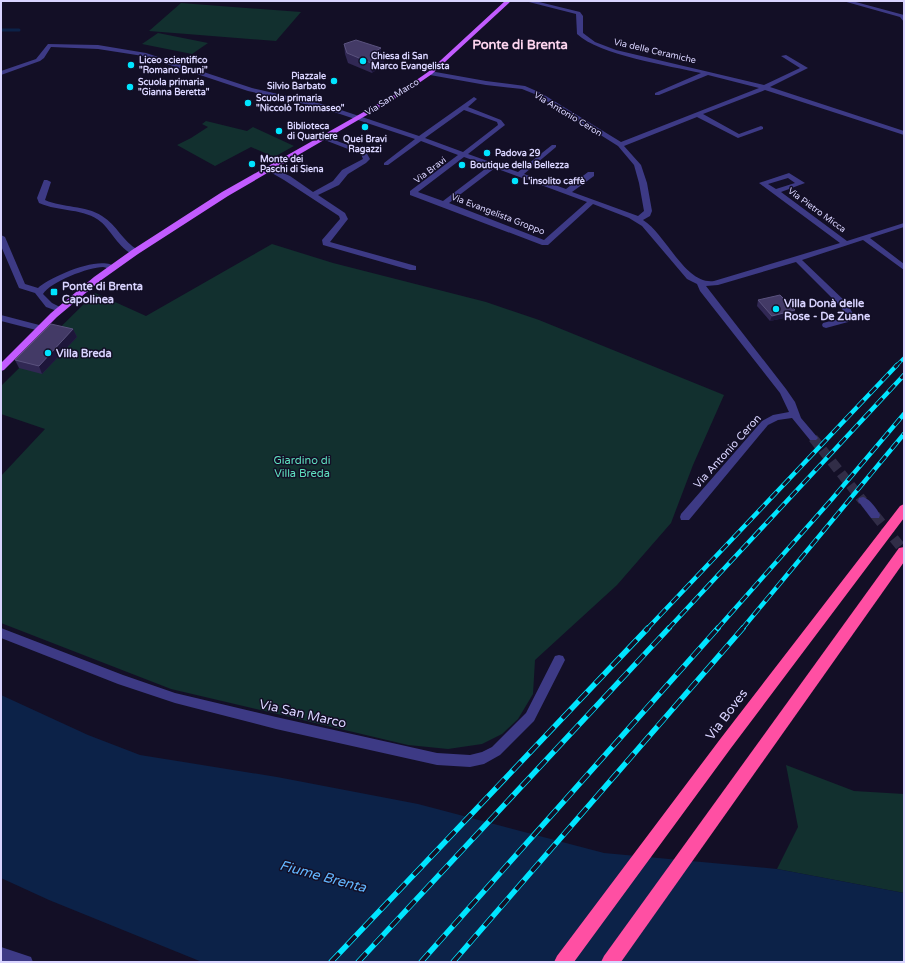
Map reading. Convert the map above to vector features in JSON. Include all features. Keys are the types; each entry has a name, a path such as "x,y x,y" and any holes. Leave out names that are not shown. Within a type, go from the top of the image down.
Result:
{"highway":[{"name":"Via Boves","path":"563,962 726,743 904,509"},
{"path":"610,962 904,552"}],"main road":[{"name":"Via San Marco","path":"1,368 60,309 112,268 225,194 401,93 430,73 508,1"}],"street":[{"name":"Via delle Ceramiche","path":"528,1 578,13 580,16 580,34 614,52 707,72 766,87 904,133"},
{"path":"846,1 902,16 904,20"},
{"path":"1,73 38,60 42,57 47,47 50,45 98,47 154,57 250,90 324,106 360,117"},
{"path":"620,145 699,115 766,87 805,68 784,56"},
{"name":"Via delle Ceramiche","path":"657,94 707,72"},
{"name":"Via Antonio Ceron","path":"430,73 486,83 523,87 539,94 620,145 637,165 643,183 648,211 647,214 639,219"},
{"path":"386,164 474,99"},
{"name":"Via Bravi","path":"444,204 413,193 500,128 502,123 463,107"},
{"path":"699,115 738,136 761,128"},
{"name":"Via Bravi","path":"360,117 639,219 651,230 690,277 702,283"},
{"path":"313,195 336,182 345,172 367,159 364,152 324,138"},
{"path":"519,175 554,146"},
{"name":"Via Evangelista Groppo","path":"444,204 494,166"},
{"path":"269,169 287,178 342,215 344,219 326,240 326,243 411,269"},
{"path":"567,192 591,174"},
{"path":"47,182 41,198 42,201 97,216 106,222 121,242 135,252"},
{"name":"Via Pietro Micca","path":"775,192 847,244"},
{"name":"Via Evangelista Groppo","path":"444,204 544,244 593,201"},
{"name":"Via Pietro Micca","path":"702,283 715,283 847,244 904,225"},
{"path":"1,237 22,286 32,290 40,291 49,283 86,269 105,265 112,268"},
{"path":"865,238 904,268"},
{"path":"798,259 845,306 849,314 844,320 826,325"},
{"path":"702,283 701,285 703,289 783,391 790,402 797,419 813,438"},
{"path":"40,291 40,294 49,305 60,309"},
{"path":"1,318 40,328"},
{"name":"Via Antonio Ceron","path":"685,517 765,423 776,417 795,414"},
{"path":"863,501 875,515"},
{"name":"Via San Marco","path":"1,633 122,680 175,698 284,725 456,761 470,761 484,758 496,751 506,742 530,717 559,660"},
{"path":"1,954 26,962"}],"green space":[{"path":"181,3 301,12 276,41 149,31"},
{"path":"158,33 208,43 192,54 142,44"},
{"path":"206,121 247,131 253,127 294,146 274,157 251,147 215,166 177,145 208,127 202,124"},
{"name":"Giardino di Villa Breda","path":"272,244 333,263 486,302 539,320 724,395 693,465 671,523 617,585 535,660 533,694 518,719 502,734 482,744 448,749 408,745 171,689 1,623 1,476 45,429 1,414 1,386 95,293 146,316"},
{"path":"786,765 854,791 904,794 904,893 777,869 798,827"}],"water":[{"name":"Fiume Brenta","path":"1,695 88,735 140,755 277,777 418,804 604,853 777,869 904,893 904,962 202,962 49,900 1,878"}],"building":[{"path":"356,40 381,48 376,51 383,54 371,63 347,53 344,44"},
{"path":"780,295 795,310 772,316 758,300"},
{"path":"51,324 73,329 39,366 15,360"}],"waterway":[{"path":"1,30 19,30"}],"tunnel":[{"path":"813,438 863,501"},
{"path":"875,515 904,551"}],"railway":[{"path":"897,365 904,358"},
{"path":"647,629 897,365"},
{"path":"668,629 904,375"},
{"path":"717,629 832,499 904,414"},
{"path":"742,629 904,434"},
{"path":"331,962 648,628"},
{"path":"358,962 669,628"},
{"path":"421,962 718,628"},
{"path":"453,962 743,628"}],"place":[{"name":"Chiesa di San Marco Evangelista","path":"363,61"},
{"name":"Liceo scientifico \"Romano Bruni\"","path":"131,65"},
{"name":"Piazzale Silvio Barbato","path":"334,81"},
{"name":"Scuola primaria \"Gianna Beretta\"","path":"130,87"},
{"name":"Scuola primaria \"Niccolò Tommaseo\"","path":"248,103"},
{"name":"Quei Bravi Ragazzi","path":"365,127"},
{"name":"Biblioteca di Quartiere","path":"279,131"},
{"name":"Padova 29","path":"487,153"},
{"name":"Monte dei Paschi di Siena","path":"252,164"},
{"name":"Boutique della Bellezza","path":"462,165"},
{"name":"L'insolito caffè","path":"515,181"},
{"name":"Ponte di Brenta Capolinea","path":"54,292"},
{"name":"Villa Donà delle Rose - De Zuane","path":"776,309"},
{"name":"Villa Breda","path":"48,353"}],"district":[{"name":"Ponte di Brenta","path":"520,44"}]}
